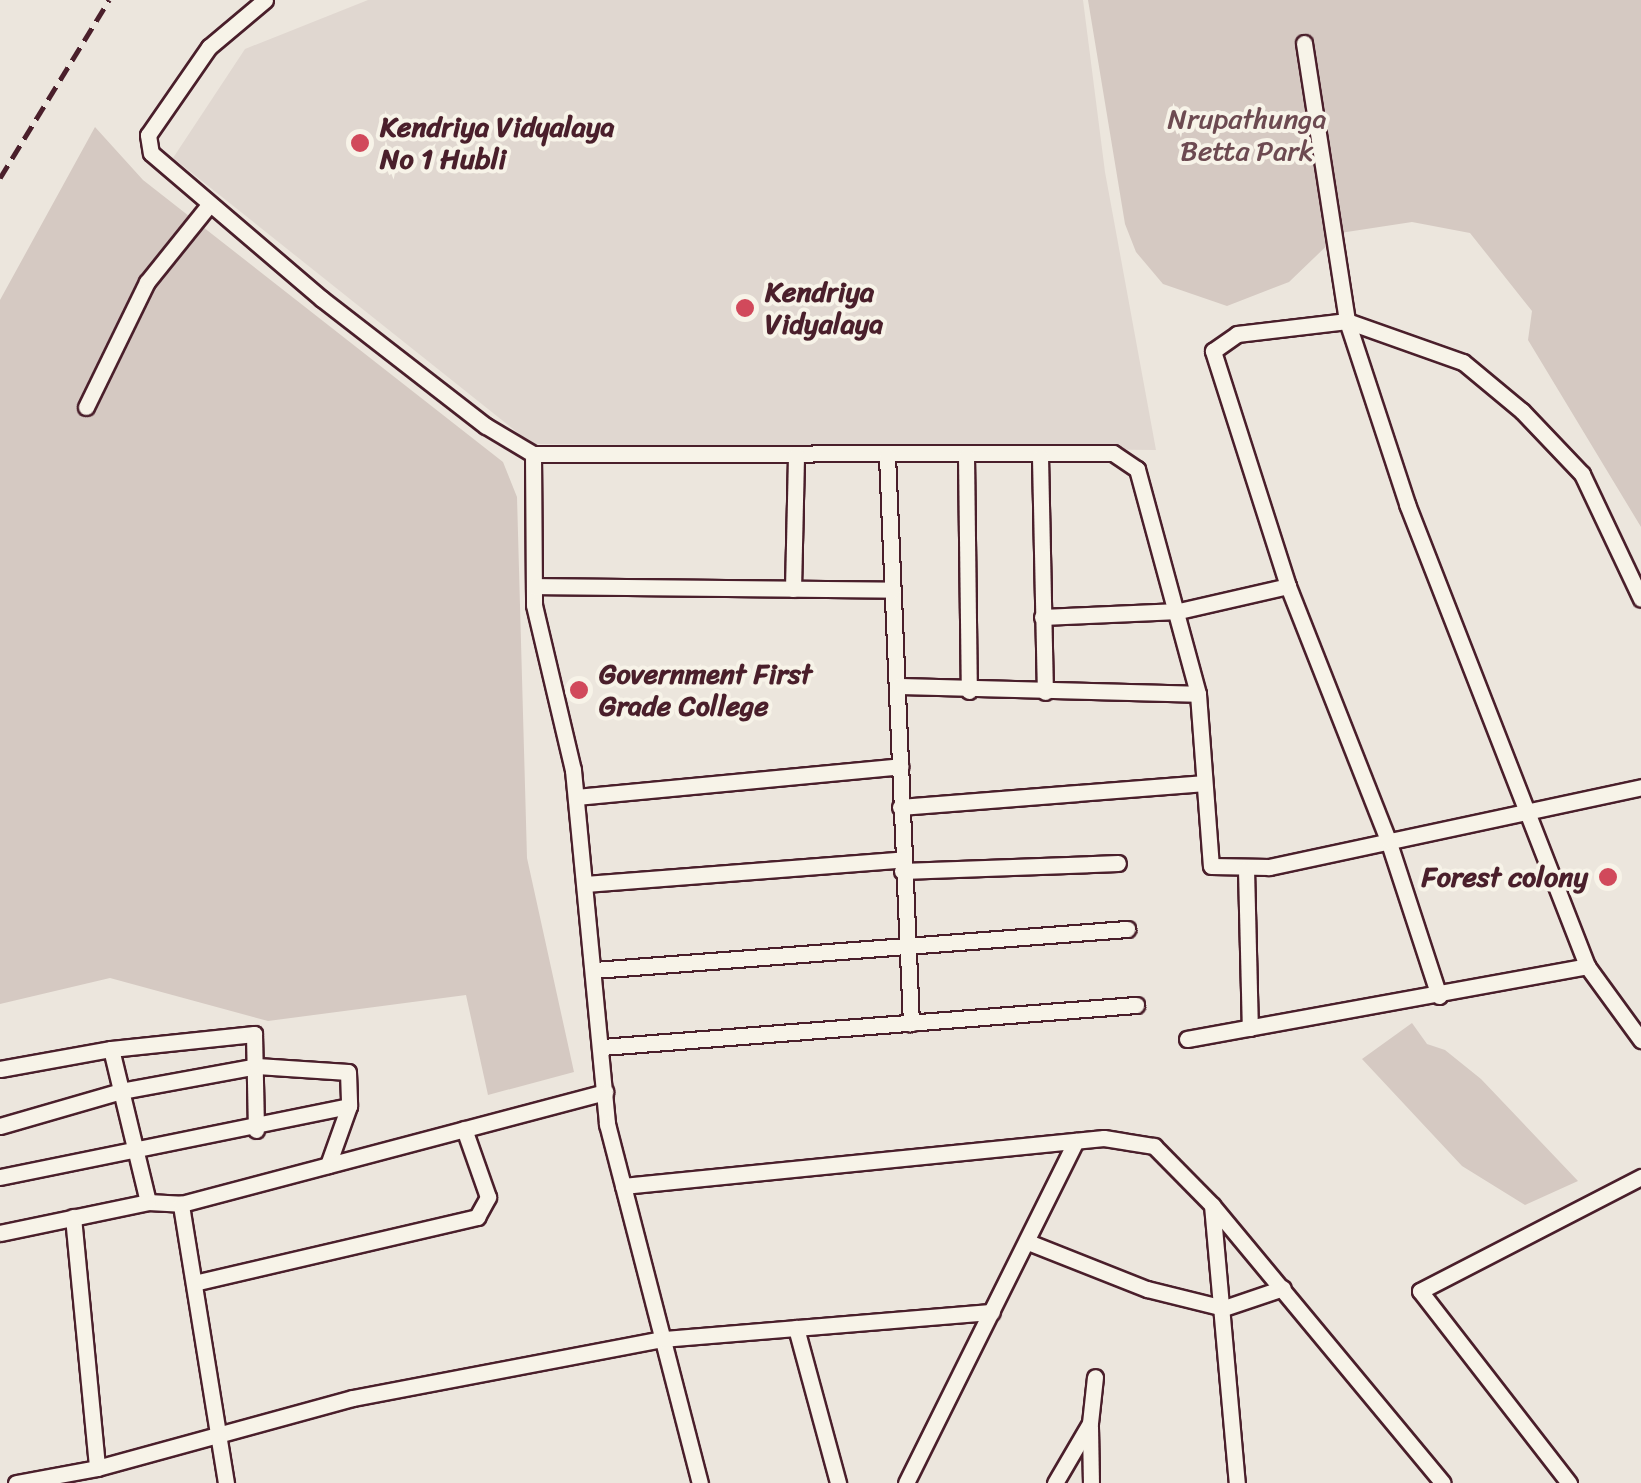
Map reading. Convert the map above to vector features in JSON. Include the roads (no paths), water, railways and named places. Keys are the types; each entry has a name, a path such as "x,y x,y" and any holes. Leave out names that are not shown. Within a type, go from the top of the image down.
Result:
{"street":[{"path":"266,0 209,47 148,135 154,157 486,426 533,454 1040,457 1113,453 1136,469 1180,611 1198,694 1207,765 1202,784 1208,861 1216,868 1246,869 1641,787"},
{"path":"1304,43 1348,322 1407,504 1587,966 1641,1040"},
{"path":"86,407 147,282 209,205"},
{"path":"1439,996 1388,840 1288,586 1214,351 1238,334 1348,322 1462,362 1522,411 1582,474 1641,599"},
{"path":"533,454 534,586 576,796 605,1092 623,1186 700,1483"},
{"path":"794,588 796,455"},
{"path":"887,456 902,766 903,948 911,1023"},
{"path":"966,456 969,691"},
{"path":"1040,457 1045,692"},
{"path":"534,586 893,590"},
{"path":"1042,617 1180,611 1288,586"},
{"path":"898,686 969,691 1198,694"},
{"path":"576,796 902,766"},
{"path":"900,808 1202,784"},
{"path":"585,884 901,866 1118,863"},
{"path":"1246,869 1250,1028"},
{"path":"594,970 1127,929"},
{"path":"1187,1039 1587,966"},
{"path":"602,1047 1136,1006"},
{"path":"0,1069 111,1049 251,1034 258,1039 256,1130"},
{"path":"111,1049 148,1202"},
{"path":"0,1126 121,1091 257,1066 348,1072 349,1106 328,1165"},
{"path":"0,1233 148,1202 180,1204 605,1092"},
{"path":"0,1177 256,1130 349,1106"},
{"path":"194,1282 478,1217 488,1198 464,1129"},
{"path":"623,1186 1076,1141 1154,1146 1212,1205 1443,1483"},
{"path":"906,1483 1076,1141"},
{"path":"1569,1483 1420,1292 1641,1177"},
{"path":"180,1204 226,1483"},
{"path":"1212,1205 1237,1483"},
{"path":"73,1217 97,1468"},
{"path":"1028,1242 1147,1289 1224,1308 1283,1288"},
{"path":"16,1483 97,1468 352,1398 663,1339 992,1312"},
{"path":"796,1328 838,1483"},
{"path":"1091,1483 1090,1423 1095,1376"},
{"path":"1055,1483 1090,1423"}],"railway":[{"path":"0,178 109,0"}],"place":[{"name":"Kendriya Vidyalaya No 1 Hubli","path":"360,143"},
{"name":"Kendriya Vidyalaya","path":"745,308"},
{"name":"Government First Grade College","path":"579,690"},
{"name":"Forest colony","path":"1608,877"}],"park label":[{"name":"Nrupathunga Betta Park","path":"1247,135"}]}
